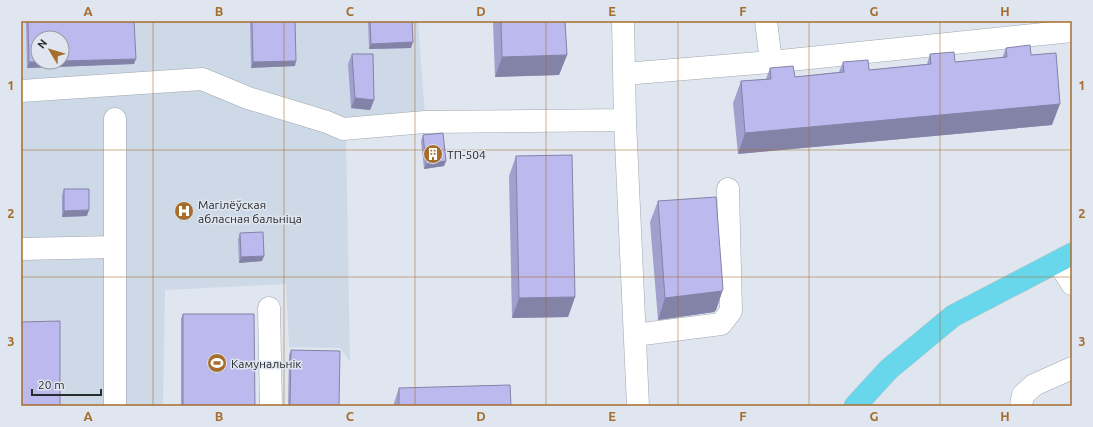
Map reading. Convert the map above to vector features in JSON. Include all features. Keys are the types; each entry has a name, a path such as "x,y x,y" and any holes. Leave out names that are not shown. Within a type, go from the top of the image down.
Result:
{"main road":[{"path":"855,406 889,370 953,316 1065,258"}],"lane":[{"path":"623,21 625,120 638,406"},
{"path":"766,21 771,62"},
{"path":"624,74 771,62 1072,31"},
{"path":"21,91 202,79 248,98 328,122 343,128 425,122 625,120"},
{"path":"115,119 115,406"},
{"path":"635,335 721,324 731,311 728,189"},
{"path":"21,249 115,247"},
{"path":"1065,258 1072,284"},
{"path":"269,308 271,406"},
{"path":"1021,406 1023,395 1034,384 1072,368"}],"shaded area":[{"name":"Магілёўская абласная бальніца","path":"21,21 418,21 426,130 346,137 350,362 340,348 289,347 286,284 165,290 163,406 21,406"}],"building":[{"path":"28,21 134,21 136,59 70,61 70,30 30,30 29,62"},
{"path":"252,21 295,21 296,61 253,62"},
{"path":"370,21 412,21 413,42 371,44"},
{"path":"501,21 565,21 567,55 502,57"},
{"path":"1030,45 1031,55 1056,53 1060,104 745,133 741,81 771,79 770,68 793,66 795,77 844,72 843,62 868,60 869,70 931,64 930,54 954,52 955,62 1007,57 1006,48"},
{"path":"352,54 373,54 374,100 355,98"},
{"name":"ТП-504","path":"443,133 446,161 426,164 423,135"},
{"path":"572,155 575,297 519,298 516,156"},
{"path":"64,189 89,189 89,210 64,211"},
{"path":"716,197 722,291 665,298 658,201"},
{"path":"263,232 264,256 241,257 240,233"},
{"name":"Камунальнік","path":"183,314 254,314 255,406 183,406"},
{"path":"60,321 60,406 21,406 21,322"},
{"path":"291,350 340,351 339,406 290,406"},
{"path":"510,385 511,406 399,406 399,388"}],"place":[{"name":"ТП-504","path":"433,154"},
{"name":"Магілёўская абласная бальніца","path":"184,211"},
{"name":"Камунальнік","path":"217,363"}]}
